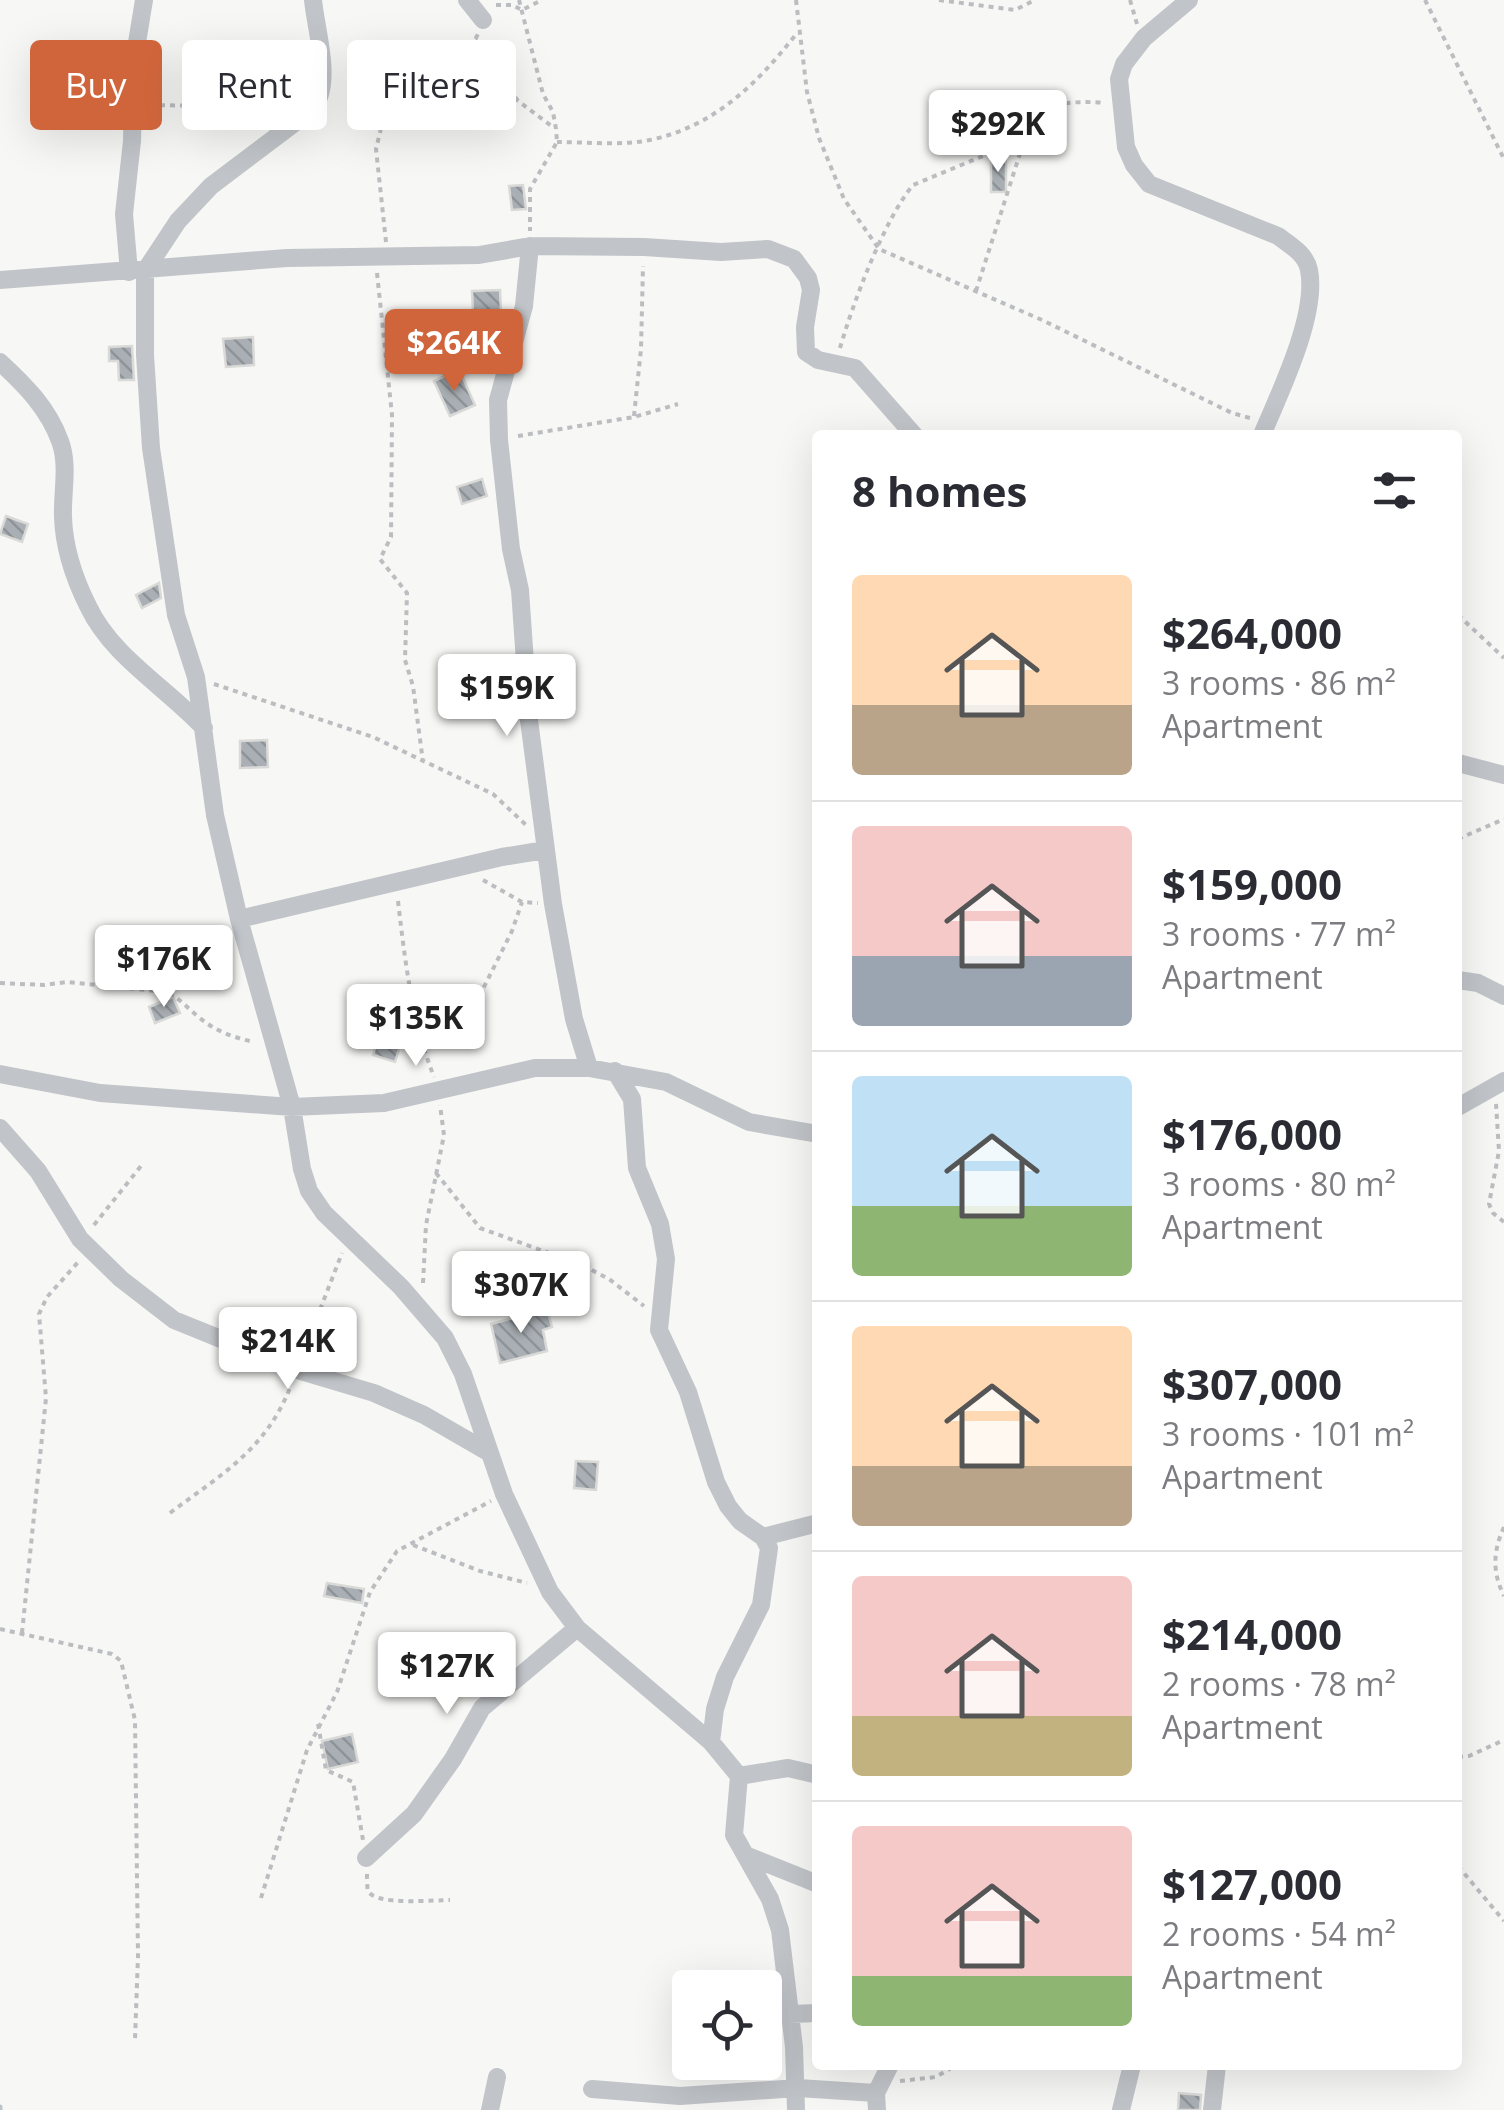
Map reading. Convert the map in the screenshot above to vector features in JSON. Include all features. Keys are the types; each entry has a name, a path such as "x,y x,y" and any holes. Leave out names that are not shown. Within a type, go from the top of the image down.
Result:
{"street":[{"path":"137,40 144,0"},
{"path":"312,0 317,40"},
{"path":"467,0 484,20"},
{"path":"1188,0 1134,50 1119,79 1126,148 1149,184 1278,236 1297,249 1309,266 1310,296 1298,342 1279,400 1264,429"},
{"path":"132,130 124,214 137,272 151,448 176,615 196,677 215,815 239,919 292,1107 302,1170 324,1213 401,1287 446,1338 463,1374 504,1494 550,1592 577,1628 712,1742 739,1776 734,1834 770,1899 780,1930 798,2088 796,2110"},
{"path":"137,272 211,186 286,130"},
{"path":"530,246 524,306 498,400 499,440 511,549 520,590 529,720 553,904 574,1018 589,1068"},
{"path":"0,280 287,258 479,255 530,246 768,250 794,258 803,268 811,290 804,327 806,352 818,360 855,368 910,430"},
{"path":"0,362 44,409 60,442 64,462 63,520 70,565 88,607 125,656 204,728"},
{"path":"1462,764 1504,775"},
{"path":"239,919 545,847"},
{"path":"1462,981 1478,983 1504,996"},
{"path":"0,1074 100,1093 292,1107 384,1103 536,1068 589,1068 666,1082 749,1122 812,1133"},
{"path":"615,1072 632,1098 637,1168 660,1224 666,1259 659,1330 688,1392 716,1482 728,1506 740,1521 763,1537 769,1548 764,1591 714,1709 712,1742"},
{"path":"1462,1105 1499,1084"},
{"path":"0,1128 38,1171 84,1244 121,1280 174,1320 297,1370 344,1382 400,1404 488,1452"},
{"path":"763,1537 812,1525"},
{"path":"366,1858 414,1814 453,1759 482,1708 577,1628"},
{"path":"739,1776 788,1768 812,1774"},
{"path":"748,1856 812,1882"},
{"path":"790,2014 812,2013"},
{"path":"592,2089 680,2096 798,2088 878,2095 888,2070"},
{"path":"1122,2110 1131,2070"},
{"path":"1212,2110 1216,2070"},
{"path":"490,2110 497,2078"}],"path":[{"path":"519,0 543,94 553,112 557,142 530,189 530,246"},
{"path":"522,10 542,0"},
{"path":"796,0 798,33 819,138 844,199 879,248 976,290 1264,429"},
{"path":"939,0 1015,10 1035,0"},
{"path":"1424,0 1504,159"},
{"path":"475,40 496,6 512,5 522,10"},
{"path":"557,142 646,141 692,128 711,119 754,85 798,33"},
{"path":"516,99 556,130"},
{"path":"976,290 1032,116 1038,110 1076,103 1120,100"},
{"path":"381,130 376,149 382,257 376,289 389,366 392,415 391,536 380,563 407,593 405,660 413,686 423,762"},
{"path":"836,363 847,324 879,248 913,184 1024,139"},
{"path":"634,416 642,349 644,246"},
{"path":"499,440 634,416 678,404"},
{"path":"1462,619 1504,658"},
{"path":"196,677 262,702 344,725 492,794 545,847"},
{"path":"1462,837 1504,819"},
{"path":"470,864 479,878 522,902 553,904"},
{"path":"396,881 404,960 421,1047 438,1088 444,1135 426,1225 422,1269 425,1293"},
{"path":"421,1047 468,1018 512,931 522,902"},
{"path":"0,983 79,983 166,992 176,996 203,1021 237,1038 273,1046"},
{"path":"1499,1084 1499,1151 1490,1204 1493,1213 1504,1222"},
{"path":"22,1633 46,1398 39,1314 47,1297 141,1166"},
{"path":"436,1173 480,1228 582,1265 609,1279 635,1297 658,1321"},
{"path":"170,1513 268,1432 297,1370 348,1239"},
{"path":"261,1898 307,1750 337,1692 370,1592 398,1551 504,1494"},
{"path":"1504,1527 1494,1559 1497,1582 1504,1596"},
{"path":"410,1544 550,1592"},
{"path":"0,1629 112,1654 121,1661 135,1720 135,2040"},
{"path":"1462,1756 1504,1740"},
{"path":"1462,1871 1504,1921"},
{"path":"878,2095 936,2078 948,2070"}],"building":[{"path":"991,158 1006,158 1006,192 991,192"},
{"path":"523,185 526,209 512,210 509,186"},
{"path":"500,290 501,311 473,312 472,291"},
{"path":"253,337 254,365 226,367 223,339"},
{"path":"132,346 134,380 119,380 118,361 109,361 109,347"},
{"path":"451,373 454,380 462,376 475,405 450,416 434,381"},
{"path":"482,479 487,496 462,504 457,487"},
{"path":"6,516 28,524 22,542 0,534"},
{"path":"159,583 161,598 142,608 136,595"},
{"path":"267,740 268,767 240,768 240,741"},
{"path":"173,997 180,1013 155,1023 149,1007"},
{"path":"382,1024 405,1031 395,1062 373,1055"},
{"path":"547,1309 552,1327 543,1330 547,1351 500,1363 491,1324"},
{"path":"576,1461 598,1462 596,1490 574,1488"},
{"path":"327,1583 364,1589 362,1603 324,1596"},
{"path":"352,1734 358,1762 328,1769 322,1741"},
{"path":"1179,2093 1201,2095 1200,2110 1178,2110"}]}
